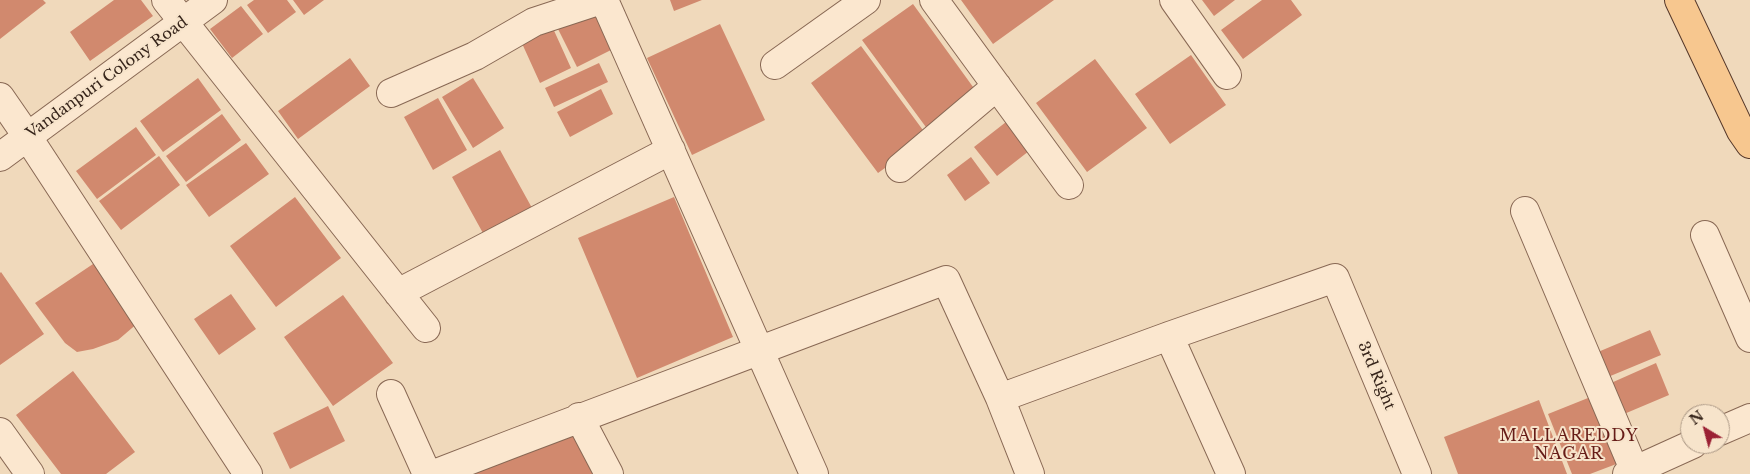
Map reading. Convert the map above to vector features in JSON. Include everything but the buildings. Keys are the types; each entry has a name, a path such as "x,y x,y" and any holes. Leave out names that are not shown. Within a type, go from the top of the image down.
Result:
{"main road":[{"path":"1679,0 1741,131 1750,144"}],"street":[{"path":"166,0 426,328"},
{"name":"Vandanpuri Colony Road","path":"0,157 213,0"},
{"path":"391,93 475,56 534,22 603,0 814,474"},
{"path":"775,65 866,0"},
{"path":"934,0 1069,185"},
{"path":"1174,0 1228,75"},
{"path":"900,168 997,86"},
{"path":"0,97 28,136 248,474"},
{"path":"398,293 670,150"},
{"path":"1526,211 1633,473 1680,450"},
{"path":"1705,235 1750,338"},
{"name":"3rd Right","path":"1169,336 1335,278 1417,474"},
{"path":"434,474 579,417 946,280 1000,398 1030,474"},
{"path":"1000,398 1169,336 1232,474"},
{"path":"391,394 427,474"},
{"path":"579,417 609,474"},
{"path":"1730,427 1750,418"},
{"path":"0,432 30,474"}],"district":[{"name":"MALLAREDDY NAGAR","path":"1569,445"}]}
